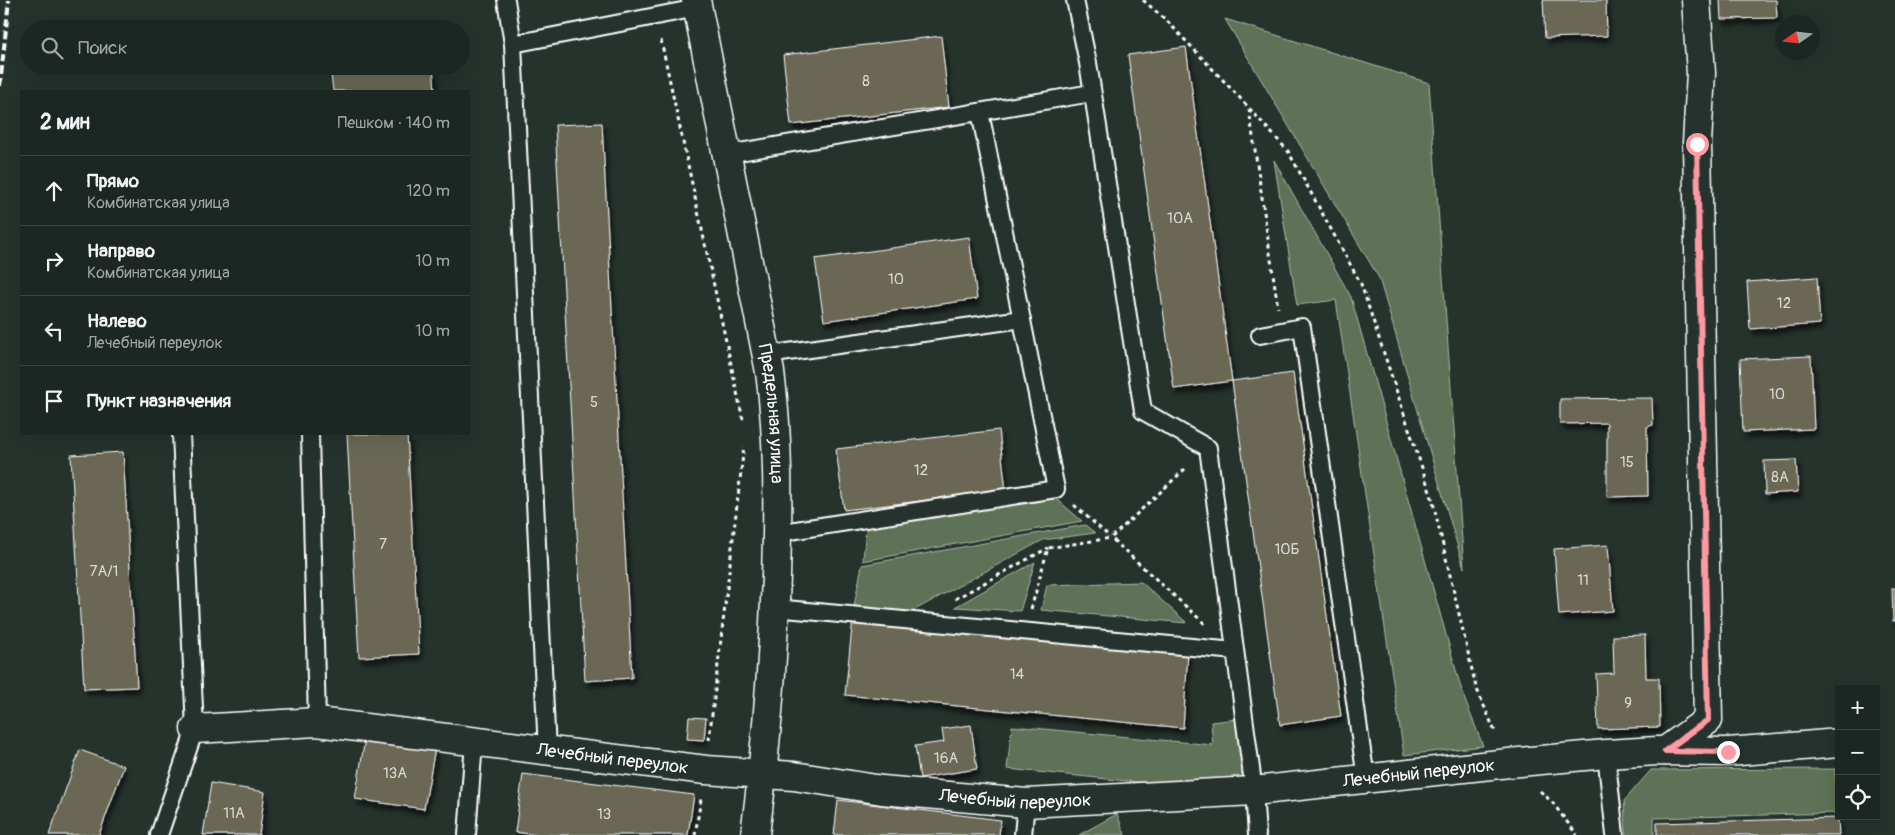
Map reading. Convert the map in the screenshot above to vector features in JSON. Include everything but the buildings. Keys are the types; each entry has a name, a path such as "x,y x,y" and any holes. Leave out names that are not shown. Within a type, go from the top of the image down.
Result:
{"street":[{"path":"1665,751 1708,720 1697,144 1701,73 1696,0"},
{"name":"Предельная улица","path":"696,4 767,355 776,414 777,533 775,608 769,708 755,835"},
{"name":"Лечебный переулок","path":"195,729 317,722 706,770 794,776 882,790 1026,803 1254,791 1606,754 1665,751 1728,752 1835,743"}],"lane":[{"path":"506,0 513,44 547,751"},
{"path":"1075,0 1092,93 1143,411 1208,448 1254,791 1257,835"},
{"path":"513,44 656,16 696,4"},
{"path":"727,154 1092,93"},
{"path":"777,533 1056,489 980,112"},
{"path":"767,355 1022,319"},
{"path":"1260,335 1302,327 1366,779"},
{"path":"159,835 195,729 181,435"},
{"path":"310,435 317,722"},
{"path":"775,608 1235,651"},
{"path":"467,835 474,742"},
{"path":"1606,754 1615,835"},
{"path":"1023,835 1026,803"}],"path":[{"path":"1143,0 1167,21 1288,151 1361,284 1432,498 1476,687 1508,763 1552,802 1577,835"},
{"path":"656,16 744,425"},
{"path":"1248,107 1281,331"},
{"path":"695,835 706,770 745,444"},
{"path":"915,621 1048,548 1111,538 1208,448"},
{"path":"1056,489 1235,651"},
{"path":"1025,632 1048,548"}],"green space":[{"path":"1225,19 1429,83 1464,568 1379,278"},
{"path":"1274,160 1351,297 1463,695 1483,746 1404,755 1336,300 1297,305"},
{"path":"1051,494 1082,521 863,561 866,526"},
{"path":"1085,525 1095,533 1043,540 911,612 854,606 862,565"},
{"path":"1035,562 1020,611 955,607"},
{"path":"1141,582 1187,623 1041,610 1047,585"},
{"path":"1237,719 1245,779 1158,784 1007,769 1012,726 1213,745 1211,722"},
{"path":"1835,769 1835,813 1654,818 1654,835 1626,835 1624,801 1651,770"},
{"path":"1117,814 1125,835 1079,835"}],"railway":[{"path":"0,86 9,0"}],"route":[{"path":"1697,144 1708,720 1665,751 1728,752"}]}
